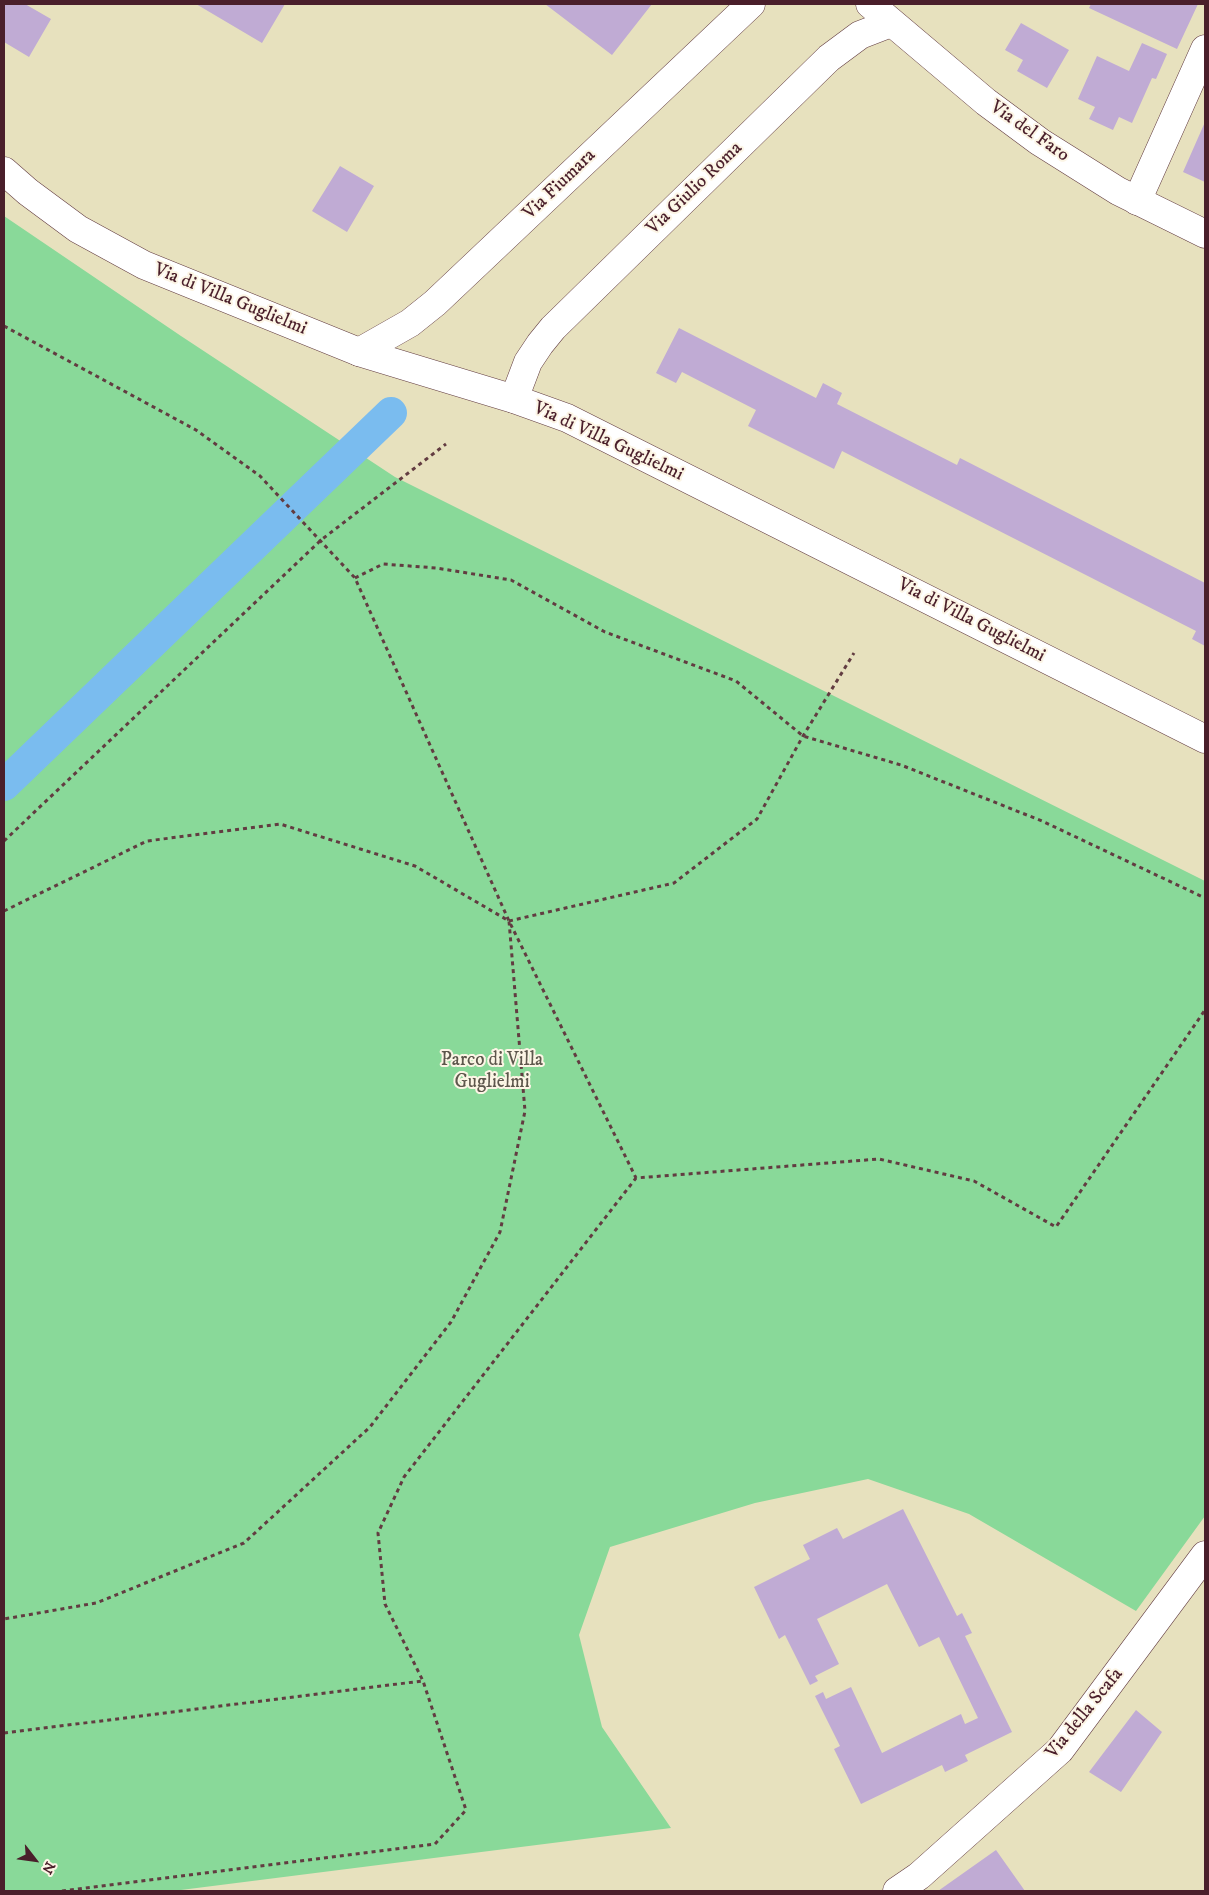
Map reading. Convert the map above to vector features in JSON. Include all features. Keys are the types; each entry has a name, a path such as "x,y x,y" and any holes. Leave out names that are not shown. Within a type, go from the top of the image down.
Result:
{"street":[{"name":"Via Fiumara","path":"359,352 410,323 436,303 751,4"},
{"name":"Via del Faro","path":"870,4 895,13 1003,115 1077,166 1137,201 1205,234"},
{"name":"Via Giulio Roma","path":"514,399 523,372 533,353 560,321 829,58 860,35 895,13"},
{"path":"1137,201 1205,49"},
{"name":"Via di Villa Guglielmi","path":"4,171 62,218 125,255 160,272 359,352 514,399 566,418 1205,738"},
{"name":"Via della Scafa","path":"897,1891 919,1876 1060,1750 1205,1555"}],"path":[{"path":"4,326 196,430 260,476 355,578 508,921 636,1178"},
{"path":"4,841 321,540 446,444"},
{"path":"355,578 383,564 436,568 511,580 605,632 736,681 803,736 901,765 1042,820 1205,898"},
{"path":"4,911 147,841 280,824 415,866 508,921 674,883 757,819 803,736 854,653"},
{"path":"4,1618 96,1603 244,1543 370,1427 451,1322 500,1232 525,1111 508,921"},
{"path":"62,1891 436,1844 466,1810 422,1681 385,1604 378,1533 404,1476 636,1178 879,1159 974,1180 1056,1227 1205,1010"},
{"path":"4,1733 422,1681"}],"green space":[{"name":"Parco di Villa Guglielmi","path":"4,216 181,336 395,477 1205,881 1205,1516 1136,1611 969,1514 868,1479 755,1503 610,1547 579,1635 602,1727 671,1828 173,1891 4,1891"}],"building":[{"path":"4,4 25,4 51,19 29,57 4,42"},
{"path":"196,4 285,4 262,43"},
{"path":"545,4 652,4 612,55"},
{"path":"1091,4 1198,4 1177,49 1089,8"},
{"path":"1021,23 1069,50 1047,88 1017,71 1023,60 1005,50"},
{"path":"1142,43 1167,54 1156,79 1152,78 1132,123 1119,117 1113,130 1089,119 1095,107 1078,99 1097,56 1129,71"},
{"path":"1205,122 1205,182 1183,172"},
{"path":"340,166 374,186 347,232 312,211"},
{"path":"679,328 816,398 823,383 842,393 837,404 957,465 960,458 1205,583 1205,646 1192,639 1196,631 842,451 834,469 748,426 756,410 682,372 676,383 656,373"},
{"path":"903,1509 957,1616 962,1613 972,1633 965,1636 1012,1732 965,1755 968,1761 945,1772 942,1765 861,1804 834,1749 840,1746 815,1696 823,1692 826,1699 851,1687 882,1753 961,1714 965,1724 978,1718 939,1637 919,1647 887,1584 817,1619 839,1664 815,1676 818,1681 810,1685 785,1635 779,1639 754,1587 810,1559 803,1545 837,1528 843,1539"},
{"path":"1136,1710 1162,1732 1121,1792 1089,1772"},
{"path":"996,1850 1025,1891 938,1891"}],"waterway":[{"path":"4,785 391,413"}]}
